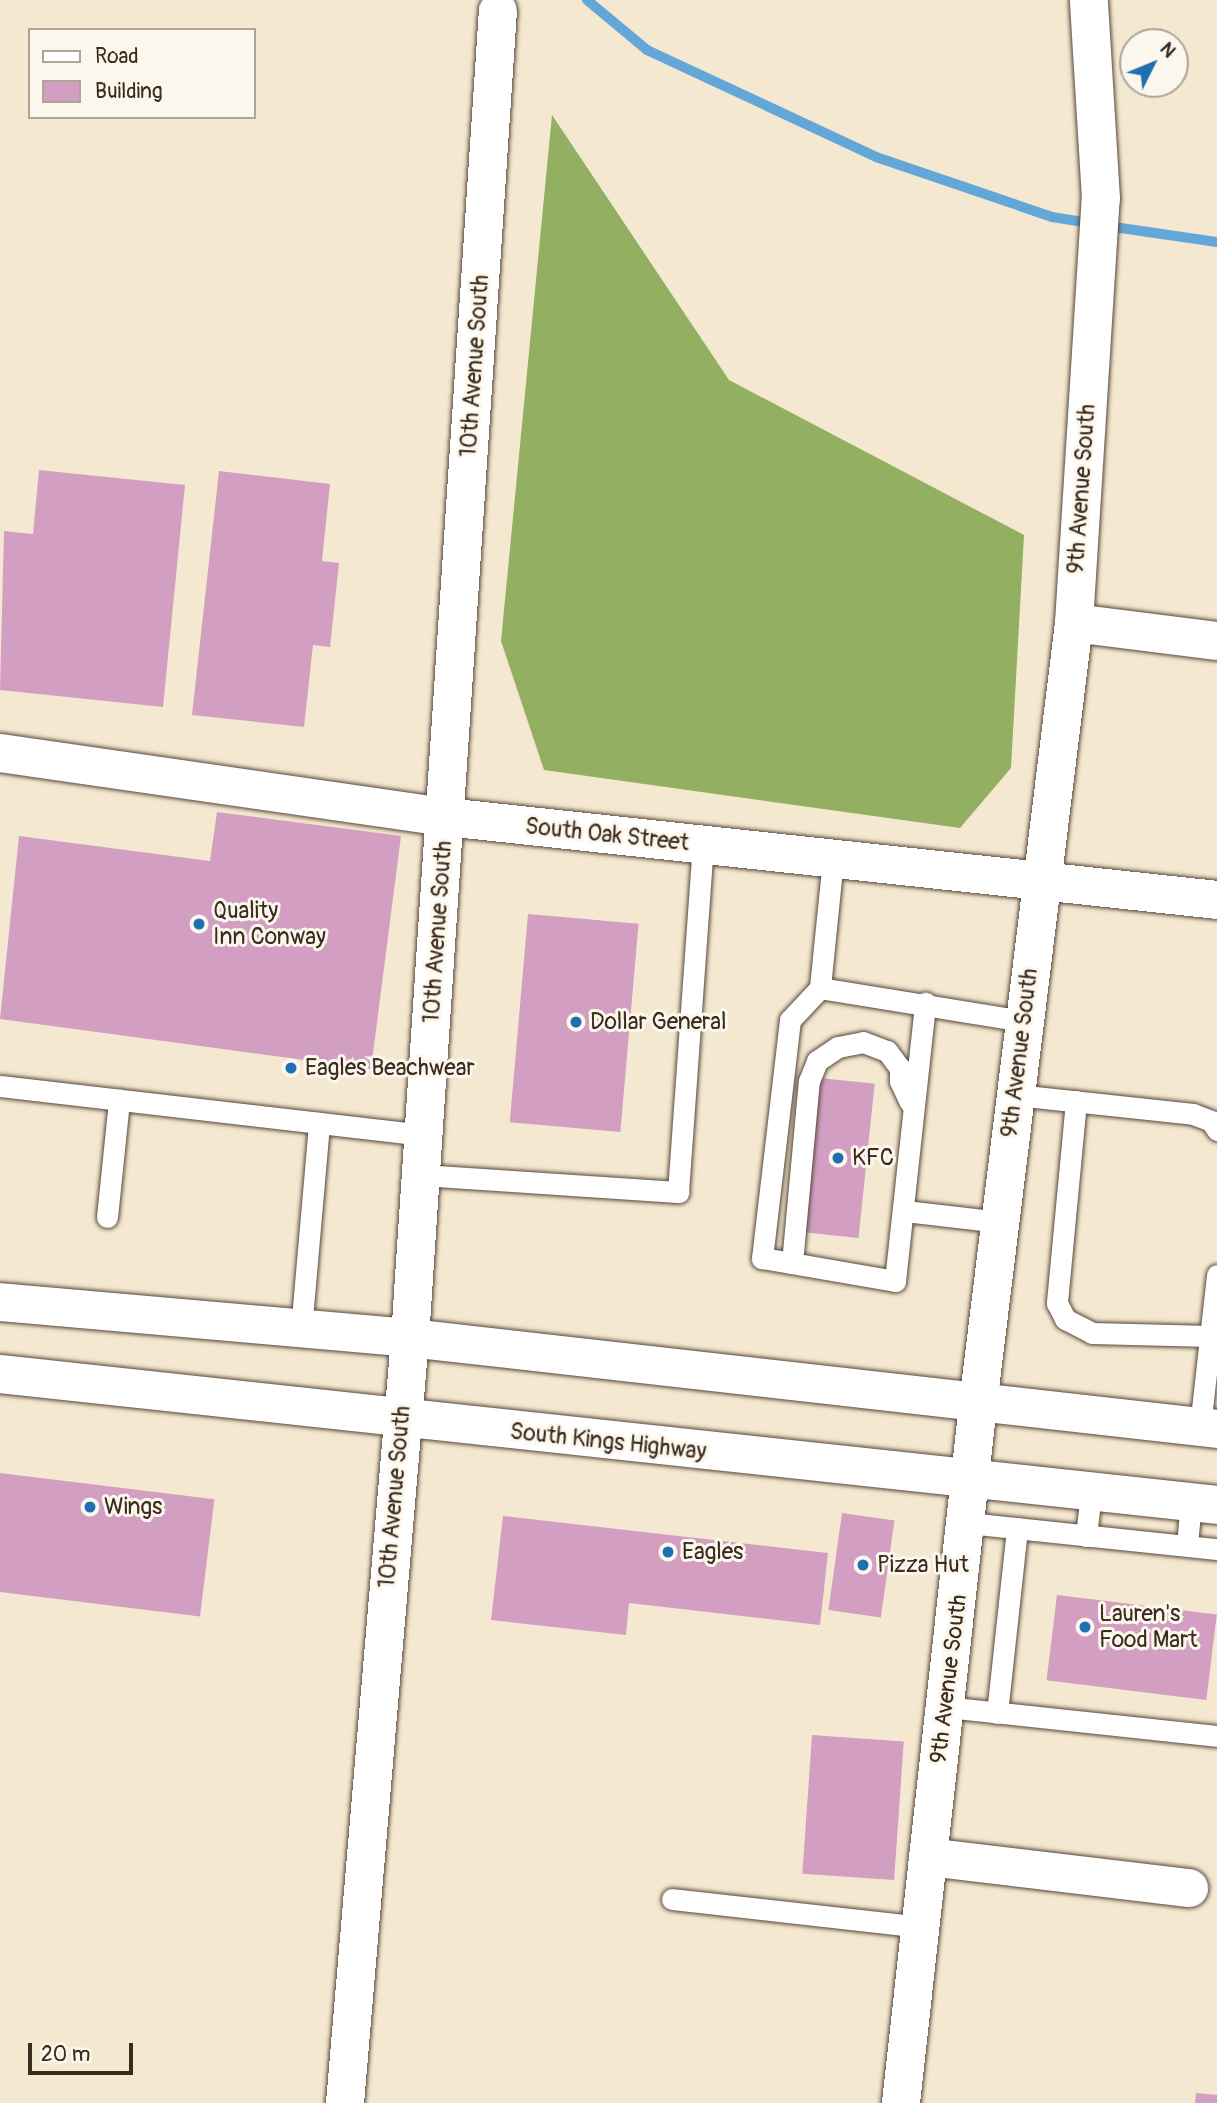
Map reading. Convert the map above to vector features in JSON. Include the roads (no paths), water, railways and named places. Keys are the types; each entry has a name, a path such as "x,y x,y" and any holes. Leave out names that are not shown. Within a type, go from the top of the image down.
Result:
{"street":[{"name":"9th Avenue South","path":"901,2103 968,1523 978,1404 1074,623 1101,199 1089,0"},
{"name":"10th Avenue South","path":"345,2103 410,1338 498,11"},
{"path":"1074,623 1217,640"},
{"name":"South Oak Street","path":"0,753 446,817 1217,900"},
{"path":"0,1302 410,1338 1208,1428"},
{"name":"South Kings Highway","path":"0,1374 972,1482 1204,1503"},
{"path":"928,1857 1189,1888"}],"lane":[{"path":"421,1175 678,1192 703,845"},
{"path":"833,859 820,988 790,1020 762,1258 895,1280 905,1211 911,1104 925,1003"},
{"path":"820,988 1024,1021"},
{"path":"792,1263 810,1081 817,1061 838,1047 863,1042 887,1051 900,1068 900,1081 911,1104"},
{"path":"0,1086 424,1135"},
{"path":"1016,1095 1193,1114 1211,1121 1217,1130"},
{"path":"107,1217 119,1100"},
{"path":"1076,1101 1057,1303 1065,1319 1092,1333 1210,1336"},
{"path":"301,1330 319,1123"},
{"path":"905,1211 1000,1222"},
{"path":"1208,1428 1210,1336 1217,1275"},
{"path":"1086,1536 1091,1493"},
{"path":"1187,1545 1204,1503"},
{"path":"968,1523 1217,1549"},
{"path":"997,1713 1017,1528"},
{"path":"946,1707 1217,1736"},
{"path":"672,1899 920,1927"}],"waterway":[{"path":"587,0 647,50 876,157 1052,217 1091,223"},
{"path":"1107,226 1217,242"}],"place":[{"name":"Quality Inn Conway","path":"199,924"},
{"name":"Dollar General","path":"576,1022"},
{"name":"Eagles Beachwear","path":"291,1068"},
{"name":"KFC","path":"838,1158"},
{"name":"Wings","path":"90,1507"},
{"name":"Eagles","path":"668,1552"},
{"name":"Pizza Hut","path":"863,1565"},
{"name":"Lauren's Food Mart","path":"1085,1627"}]}
